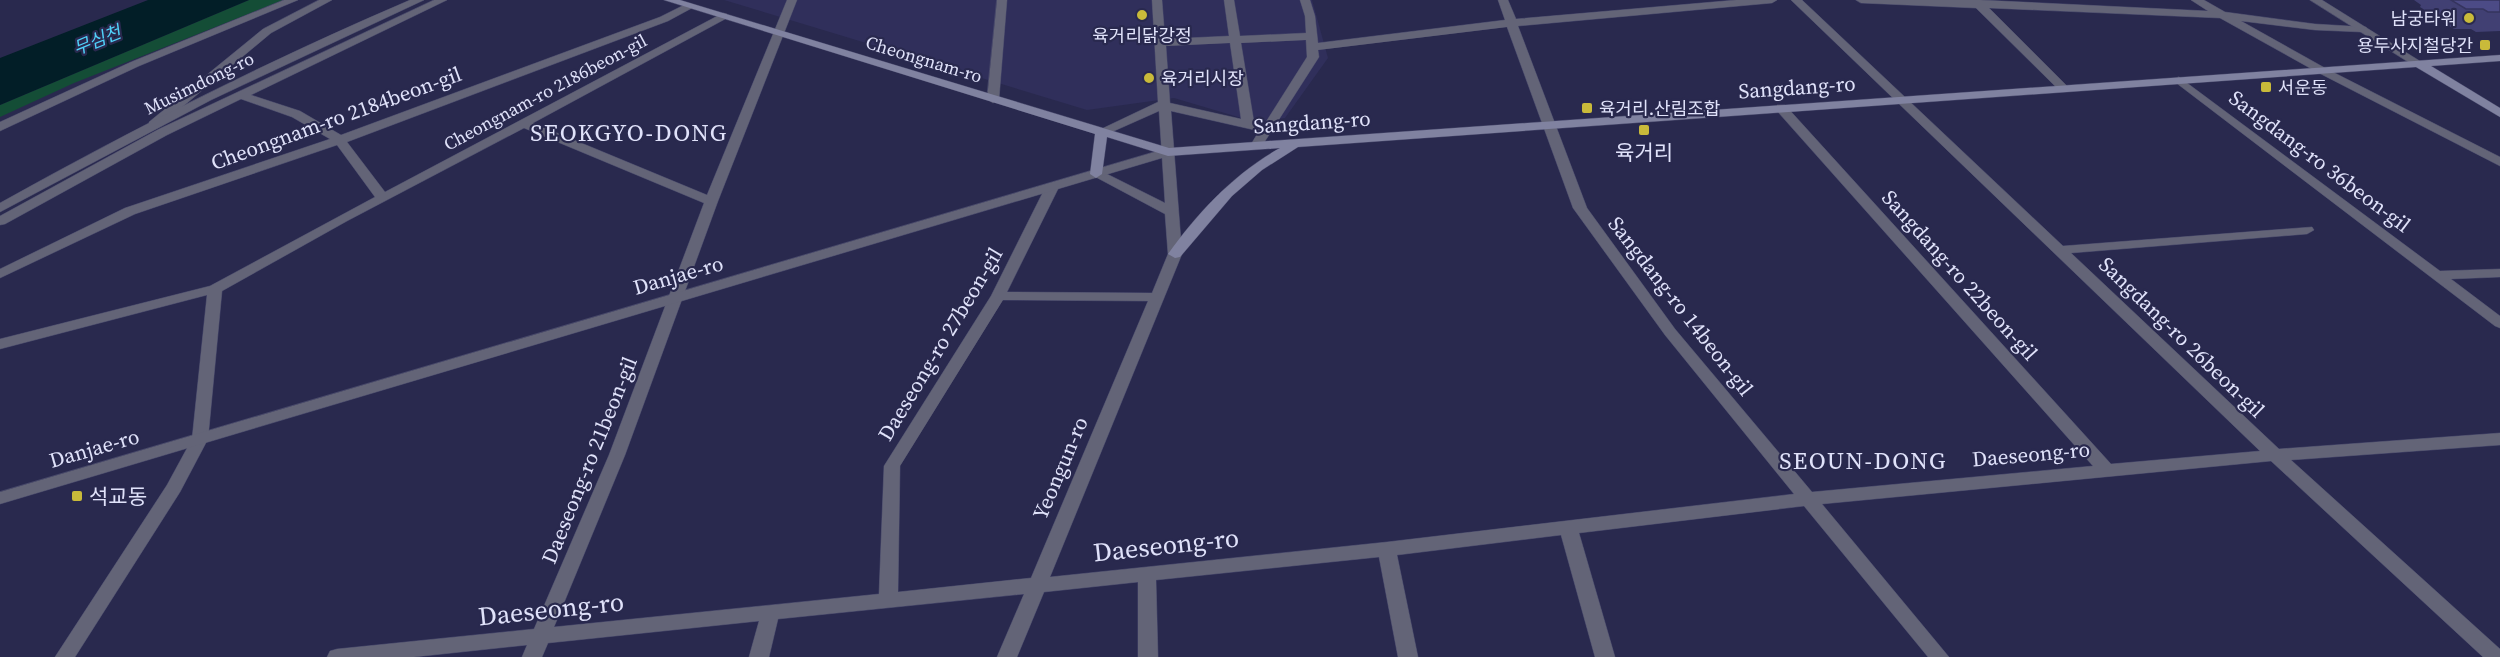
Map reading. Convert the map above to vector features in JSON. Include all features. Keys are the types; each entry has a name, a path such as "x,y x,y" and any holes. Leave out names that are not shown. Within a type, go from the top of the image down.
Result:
{"main road":[{"name":"Cheongnam-ro","path":"669,0 1168,152"},
{"name":"Sangdang-ro","path":"1168,152 2500,58"},
{"path":"2417,63 2500,113"},
{"path":"1096,174 1101,132"},
{"path":"1175,254 1220,198 1265,161 1300,142"}],"street":[{"path":"0,127 135,64 293,0"},
{"path":"153,125 267,31 327,0"},
{"name":"Musimdong-ro","path":"0,208 153,125 349,29 419,0"},
{"name":"Musimdong-ro","path":"240,95 442,0"},
{"name":"Daeseong-ro 21beon-gil","path":"532,657 617,455 711,201 792,0"},
{"path":"993,99 1002,0"},
{"name":"Yeongun-ro","path":"1006,657 1175,254 1168,152 1162,105 1157,0"},
{"path":"1229,0 1248,125"},
{"path":"1256,146 1313,57 1305,0"},
{"name":"Sangdang-ro 14beon-gil","path":"1503,0 1580,208 1670,332 1940,657"},
{"path":"1159,43 1236,40 1312,42 1773,0"},
{"name":"Sangdang-ro 26beon-gil","path":"1796,0 1904,99 2276,455 2496,657"},
{"path":"1861,0 1976,2 2223,15 2315,27 2362,29"},
{"path":"2196,0 2322,70 2500,162"},
{"path":"2315,0 2417,63"},
{"path":"1976,2 2063,88"},
{"name":"Cheongnam-ro 2184beon-gil","path":"0,274 130,211 340,140 664,19 688,6"},
{"name":"Cheongnam-ro 2186beon-gil","path":"0,344 215,289 723,16"},
{"name":"Sangdang-ro 36beon-gil","path":"2179,80 2500,323"},
{"path":"0,221 105,162 240,95"},
{"name":"Musimdong-ro","path":"240,95 296,114 340,140"},
{"path":"1101,132 1162,105 1267,129"},
{"name":"Sangdang-ro 22beon-gil","path":"1782,108 2107,471"},
{"path":"524,124 711,201"},
{"path":"340,140 383,198"},
{"name":"Danjae-ro","path":"0,498 1168,152"},
{"path":"1096,174 1172,212"},
{"name":"Daeseong-ro 27beon-gil","path":"888,601 892,466 998,296 1053,187"},
{"name":"Sangdang-ro 26beon-gil","path":"2060,249 2307,230"},
{"path":"2436,275 2500,273"},
{"path":"65,657 174,488 200,439 215,289"},
{"path":"998,296 1156,297"},
{"name":"Daeseong-ro","path":"337,657 540,638 1388,549 1807,499 2276,455 2500,439"},
{"path":"1568,527 1605,657"},
{"path":"1388,549 1408,657"},
{"path":"1147,574 1148,657"},
{"path":"759,657 770,614"}],"shaded area":[{"name":"육거리시장","path":"724,0 1312,0 1328,58 1285,118 1255,122 1174,98 1087,110"}],"green space":[{"path":"249,0 284,0 74,83 0,117 0,105"}],"water":[{"name":"무심천","path":"148,0 249,0 0,105 0,58"}],"building":[{"path":"2451,0 2500,0 2500,12 2466,9"}],"place":[{"name":"육거리닭강정","path":"1142,15"},
{"name":"남궁타워","path":"2469,18"},
{"name":"용두사지철당간","path":"2485,45"},
{"name":"육거리시장","path":"1149,78"},
{"name":"서운동","path":"2266,87"},
{"name":"육거리.산림조합","path":"1587,108"},
{"name":"육거리","path":"1644,130"},
{"name":"석교동","path":"77,496"}],"district":[{"name":"SEOKGYO-DONG","path":"629,132"},
{"name":"SEOUN-DONG","path":"1863,460"}]}
